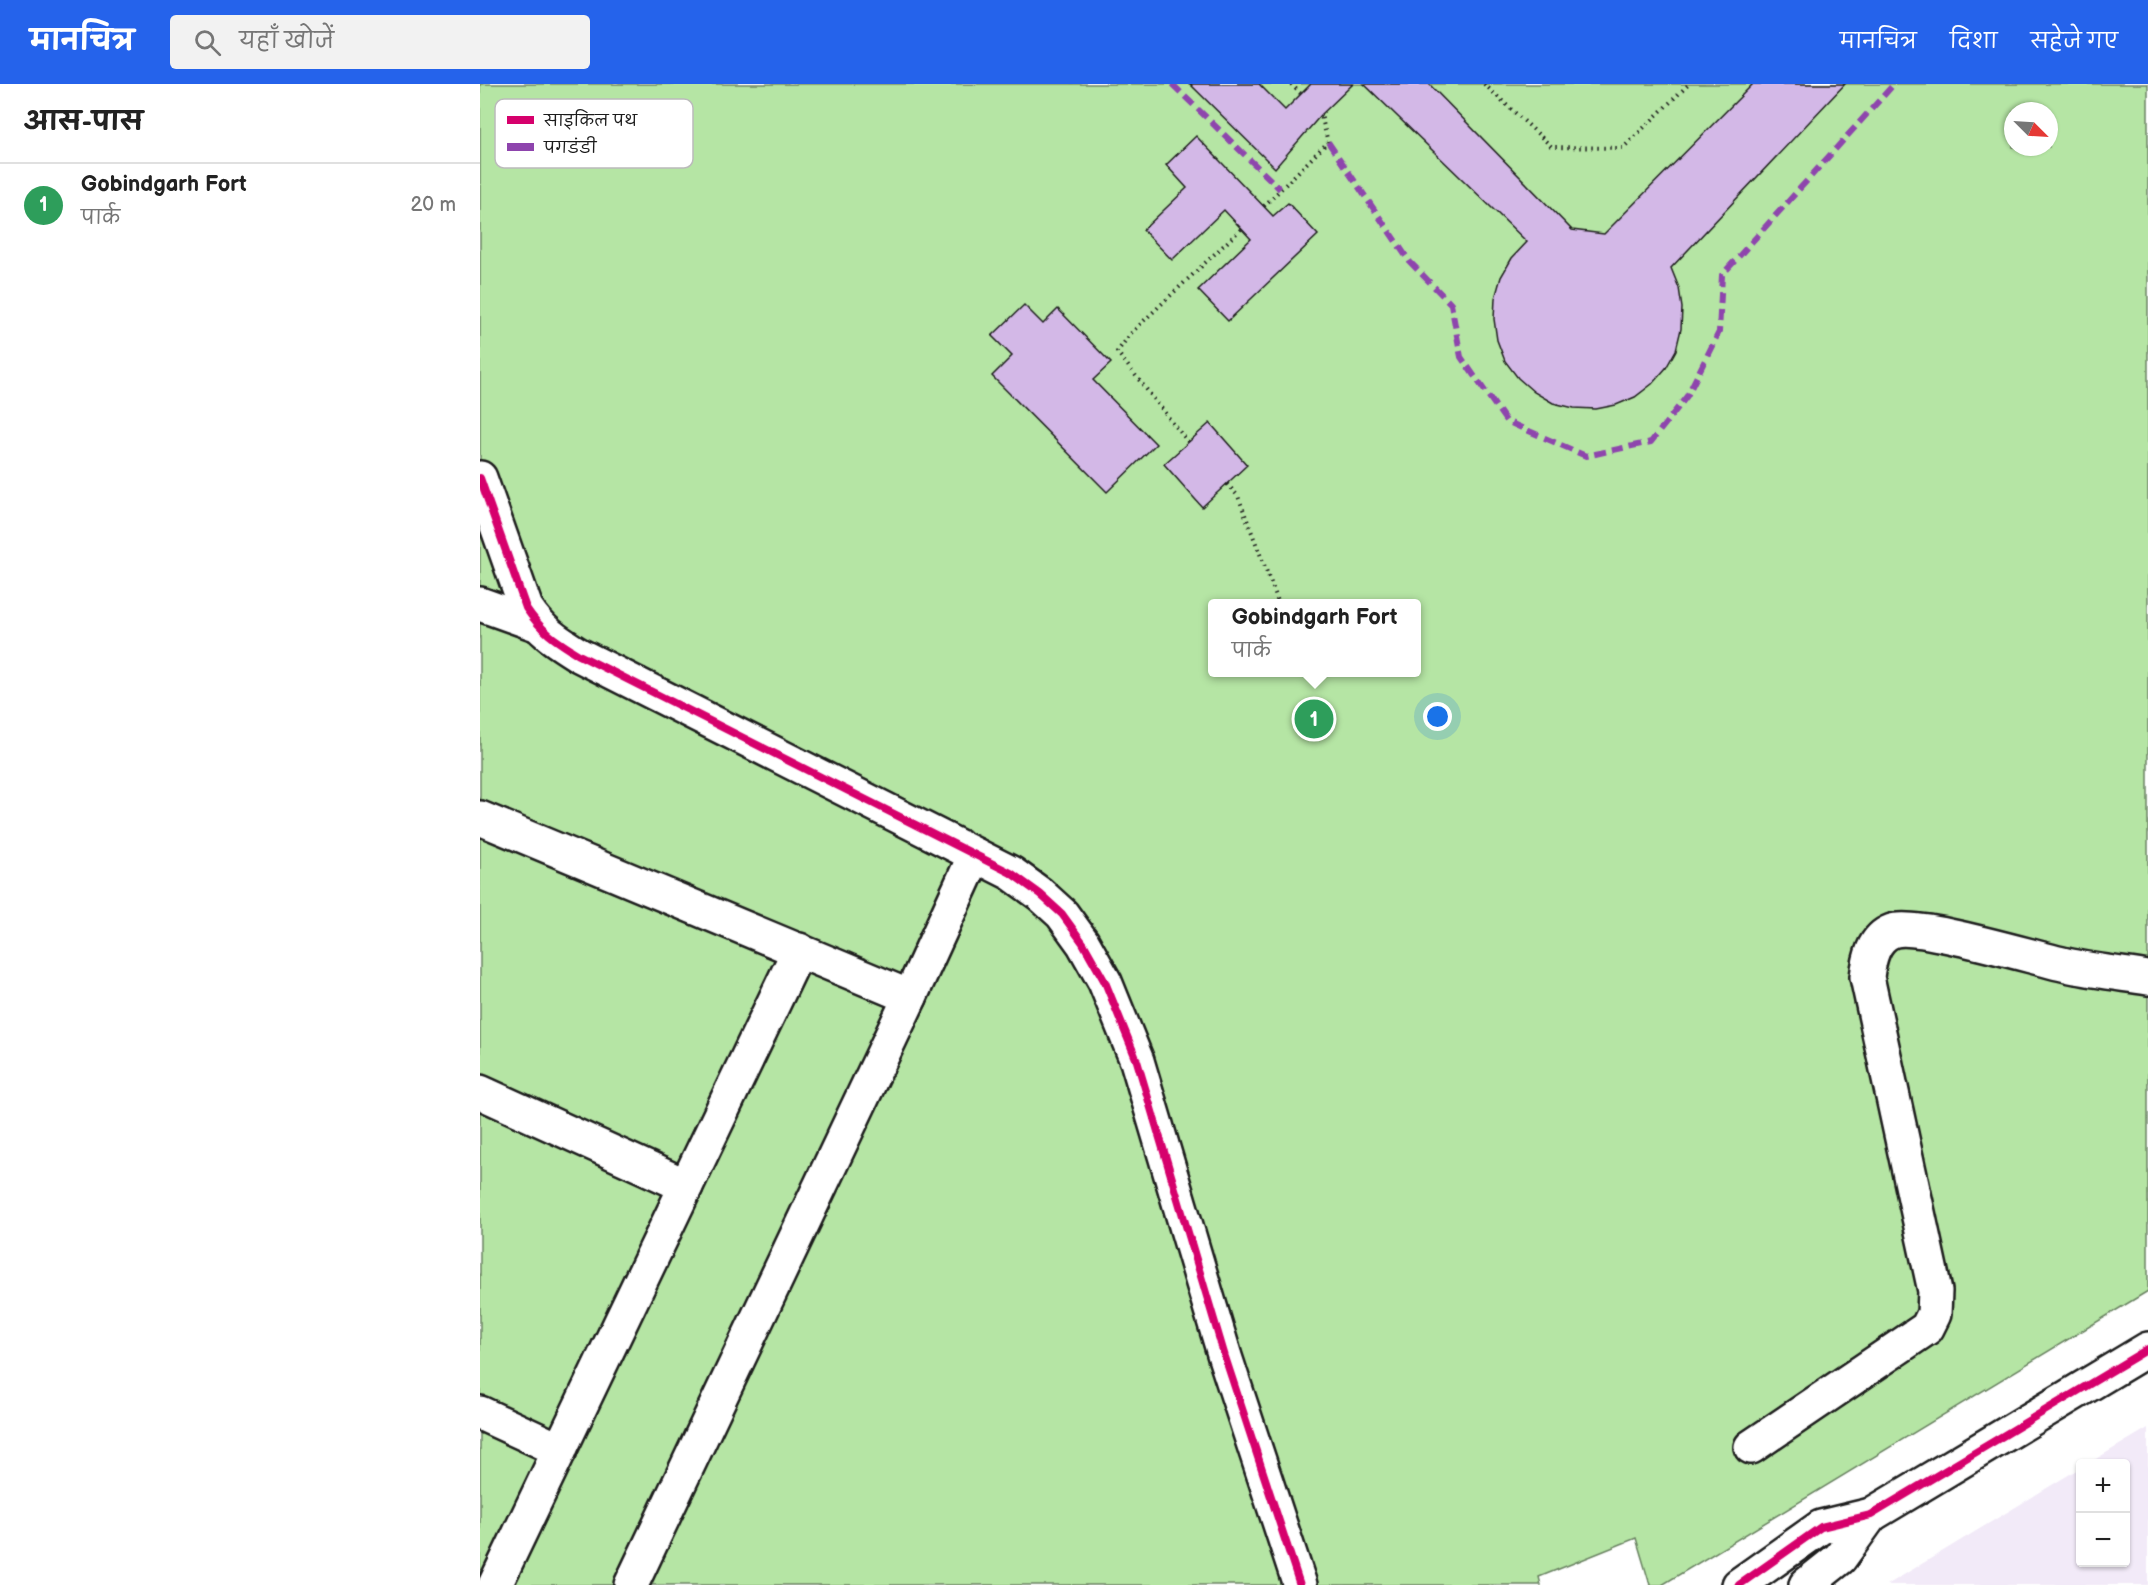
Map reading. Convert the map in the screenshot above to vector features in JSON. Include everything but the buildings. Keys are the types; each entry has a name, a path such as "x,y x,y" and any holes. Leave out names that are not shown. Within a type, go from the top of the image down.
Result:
{"street":[{"path":"480,478 526,608 536,624 548,636 579,655 1011,873 1040,894 1062,914 1083,943 1105,982 1137,1061 1225,1357 1300,1585"},
{"path":"480,604 536,624"},
{"path":"480,818 910,997"},
{"path":"630,1585 910,997 975,855"},
{"path":"1751,1446 1927,1328 1934,1314 1935,1291 1867,977 1870,955 1881,940 1892,931 1922,930 2070,966 2148,978"},
{"path":"495,1585 799,950"},
{"path":"480,1092 686,1186"},
{"path":"1739,1585 1821,1527 1871,1515 2148,1349"},
{"path":"480,1413 560,1450"},
{"path":"1806,1585 1840,1558 1871,1515"}],"path":[{"path":"1291,84 1301,94"},
{"path":"1484,84 1552,147 1623,148 1689,84"},
{"path":"1264,206 1328,142 1321,115"},
{"path":"1188,442 1117,352 1132,332 1241,228"},
{"path":"1227,484 1238,496 1278,599"}],"shaded area":[{"path":"2148,1428 2148,1585 1887,1585 2076,1470 2076,1567 2130,1567 2130,1459 2096,1459"}],"green space":[{"path":"480,84 2148,84 2148,1291 1662,1585 1650,1585 1636,1538 1539,1577 1541,1585 480,1585"}],"marked path":[{"path":"1172,84 1280,189"},
{"path":"1328,142 1410,262 1451,304 1461,357 1506,421 1586,456 1651,442 1687,396 1719,332 1722,275 1894,84"}],"cycle path":[{"path":"480,478 526,608 543,629 556,640 579,655 1011,873 1040,894 1062,914 1083,943 1105,982 1137,1061 1225,1357 1300,1585"},
{"path":"1739,1585 1821,1527 1871,1515 2148,1349"}],"place":[{"name":"Gobindgarh Fort","path":"1314,719"}]}
